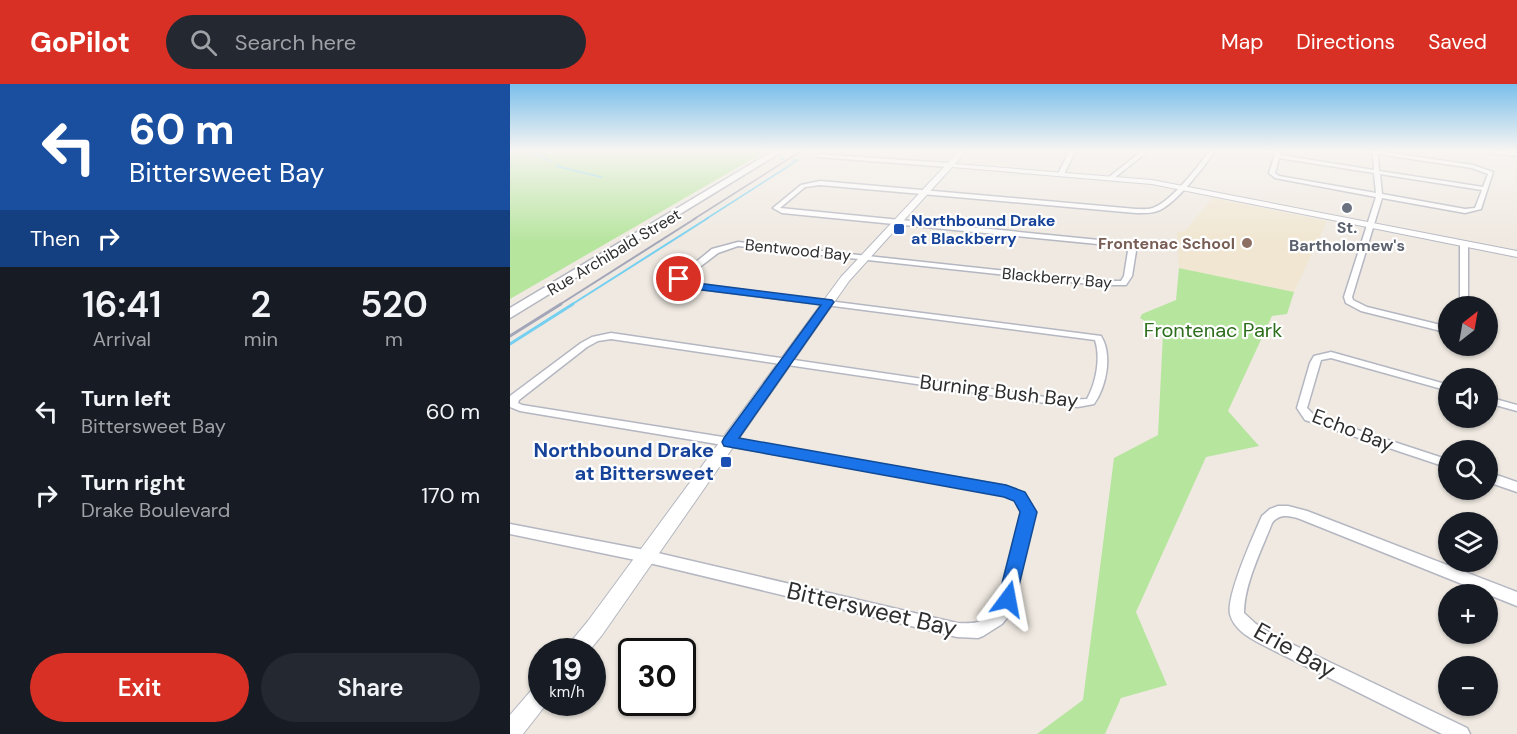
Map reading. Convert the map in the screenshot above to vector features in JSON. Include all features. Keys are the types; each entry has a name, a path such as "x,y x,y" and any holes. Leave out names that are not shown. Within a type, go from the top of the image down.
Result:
{"main road":[{"name":"Rue Archibald Street","path":"510,314 729,181"}],"street":[{"path":"585,638 845,279 933,181"},
{"path":"1137,181 1180,187 1517,254"},
{"path":"898,221 782,211 776,208 808,184 924,192 1136,212 1160,207 1186,181"},
{"path":"1301,181 1472,212 1478,209 1487,181"},
{"path":"1377,181 1379,195 1372,225 1348,297 1349,301 1364,309 1438,327"},
{"path":"1435,181 1484,189"},
{"name":"Blackberry Bay","path":"864,258 1109,284 1123,283 1128,276 1132,251 1119,244 898,221"},
{"name":"Bentwood Bay","path":"829,302 686,285 679,279 721,247 738,244 864,258"},
{"path":"1464,244 1464,296"},
{"name":"Burning Bush Bay","path":"786,362 1078,404 1090,402 1096,392 1103,348 1098,338 829,302"},
{"name":"Bittersweet Bay","path":"510,529 645,556 957,630 978,632 997,619 1006,608 1029,512 1020,497 1006,491 520,408 512,404 514,398 521,392 584,345 603,337 786,362"},
{"name":"Echo Bay","path":"1438,385 1324,355 1317,358 1302,408 1308,417 1320,422 1438,460"},
{"path":"1498,403 1517,408"},
{"path":"1498,480 1517,487"},
{"name":"Erie Bay","path":"1461,734 1250,629 1238,614 1237,599 1267,520 1270,514 1277,511 1303,515 1517,599"},
{"path":"511,733 528,711"}],"shaded area":[{"name":"Frontenac School","path":"1213,198 1327,221 1294,292 1179,268 1177,232 1184,232"}],"green space":[{"path":"510,181 714,181 510,299"},
{"name":"Frontenac Park","path":"1179,268 1294,292 1287,314 1272,316 1228,411 1259,446 1206,457 1136,612 1167,685 1121,698 1105,734 1037,734 1083,700 1114,458 1158,435 1163,333 1140,318 1142,314 1176,300"}],"waterway":[{"path":"706,219 765,181"},
{"path":"571,305 708,218"},
{"path":"510,344 573,304"}],"railway":[{"path":"694,219 753,181"},
{"path":"559,305 696,218"},
{"path":"510,336 561,304"}],"place":[{"name":"St. Bartholomew's","path":"1347,208"},
{"name":"Northbound Drake at Blackberry","path":"899,229"},
{"name":"Frontenac School","path":"1247,243"},
{"name":"Northbound Drake at Bittersweet","path":"726,462"}],"route":[{"path":"679,279 686,285 829,302 729,442 1006,491 1020,497 1029,512 1008,599"}]}
